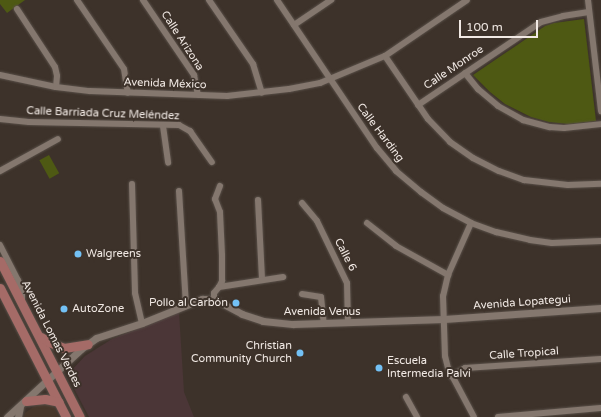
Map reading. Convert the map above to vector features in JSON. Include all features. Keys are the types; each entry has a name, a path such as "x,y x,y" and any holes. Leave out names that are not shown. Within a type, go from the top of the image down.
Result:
{"main road":[{"name":"Avenida Lomas Verdes","path":"0,261 80,417"},
{"path":"0,288 66,417"},
{"path":"38,335 49,342 64,348 88,344"},
{"path":"23,404 45,399 59,402"}],"street":[{"path":"77,0 124,69 128,93"},
{"name":"Calle Arizona","path":"143,0 194,75 198,95"},
{"path":"209,0 253,64 262,93"},
{"name":"Calle Harding","path":"277,0 376,148 396,171 443,208 471,223 496,232 530,240 570,243 601,241"},
{"path":"294,25 331,0"},
{"name":"Avenida México","path":"0,75 56,87 128,93 227,96 262,93 308,86 330,79 385,56 467,0"},
{"path":"588,0 601,111"},
{"path":"17,9 55,67 57,76 56,87"},
{"name":"Calle Monroe","path":"418,105 541,22 558,17 589,12"},
{"path":"385,56 418,105 438,130 461,151 499,171 524,180 554,185 601,184"},
{"path":"465,73 478,88 498,106 523,120 550,127 564,128 601,124"},
{"name":"Calle Barriada Cruz Meléndez","path":"0,119 163,126 179,125 190,131 212,162"},
{"path":"163,126 168,164"},
{"path":"0,171 58,139"},
{"path":"132,184 135,293 142,323"},
{"path":"7,417 88,344 104,334 142,323 186,304 202,299 214,299 214,293 222,281 220,212 215,199 220,186"},
{"path":"179,191 186,304"},
{"path":"258,200 262,280"},
{"name":"Calle 6","path":"302,203 317,222 348,283 348,323"},
{"path":"367,223 396,246 448,275"},
{"path":"471,223 448,275 443,296 445,356 451,376 474,417"},
{"path":"0,245 18,280 22,291 22,303"},
{"path":"219,287 283,277"},
{"path":"302,294 321,297 324,324"},
{"name":"Avenida Venus","path":"214,299 242,314 263,321 293,324 444,319"},
{"name":"Avenida Lopategui","path":"444,319 601,308"},
{"name":"Calle Tropical","path":"451,376 465,368 601,359"},
{"path":"406,397 417,417"},
{"path":"18,417 23,404"},
{"path":"498,417 601,408"}],"shaded area":[{"path":"179,312 184,392 194,417 89,417 68,377 70,372 85,356 112,339"},
{"path":"40,402 54,407 59,417 24,417 25,413"}],"green space":[{"path":"0,0 25,0 7,13 0,4"},
{"path":"584,19 596,121 568,124 549,122 531,117 505,104 473,75 545,26 554,23"},
{"path":"49,155 59,173 50,179 39,160"}],"place":[{"name":"Walgreens","path":"78,254"},
{"name":"Pollo al Carbón","path":"236,303"},
{"name":"AutoZone","path":"64,309"},
{"name":"Christian Community Church","path":"300,353"},
{"name":"Escuela Intermedia Palvi","path":"379,368"}]}
